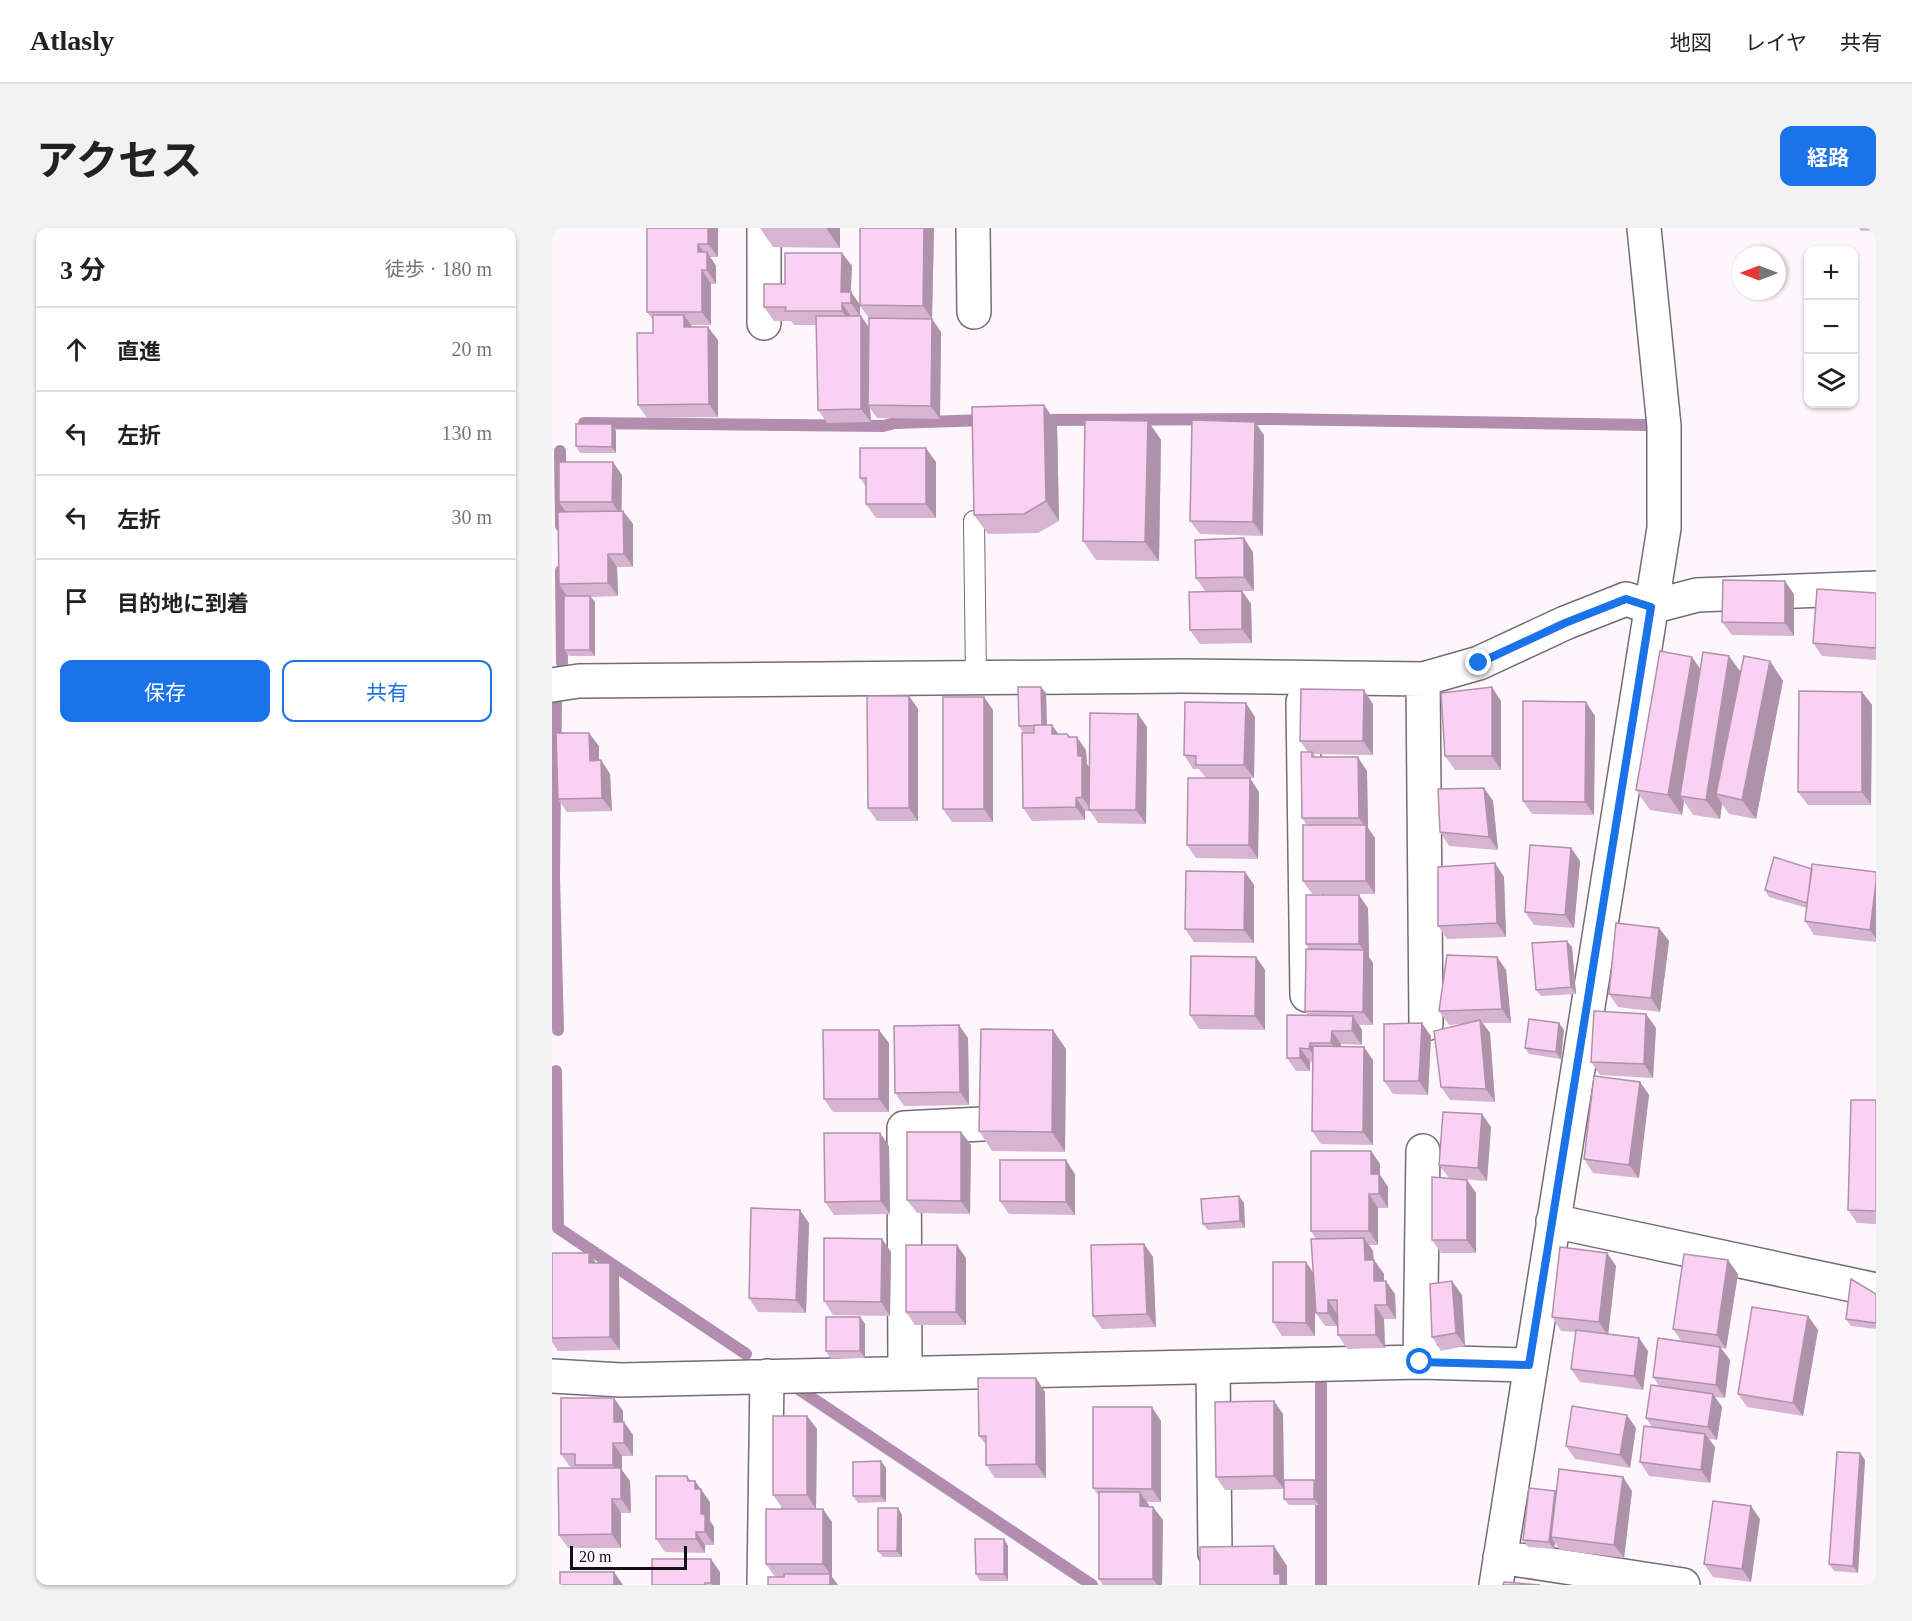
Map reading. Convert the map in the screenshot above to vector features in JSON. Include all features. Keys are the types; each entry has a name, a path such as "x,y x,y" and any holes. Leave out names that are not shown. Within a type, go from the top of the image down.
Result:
{"street":[{"path":"764,228 764,323"},
{"path":"973,228 974,312"},
{"path":"1644,228 1664,426 1664,528 1498,1571 1683,1585"},
{"path":"552,685 579,681 1303,676 1423,679 1479,663 1565,623 1626,599 1651,607 1697,595 1876,588"},
{"path":"1303,676 1307,1001"},
{"path":"1423,679 1426,1024"},
{"path":"905,1373 904,1128 982,1124"},
{"path":"1420,1362 1423,1151"},
{"path":"1553,1221 1876,1290"},
{"path":"552,1376 621,1380 1420,1362 1529,1365"},
{"path":"1213,1367 1215,1553"},
{"path":"764,1585 766,1376"}],"lane":[{"path":"974,521 976,679"}],"building":[{"path":"647,228 708,228 708,244 698,244 698,252 707,252 707,270 702,270 702,312 647,312"},
{"path":"860,228 924,228 923,306 860,305"},
{"path":"785,253 842,253 841,292 851,292 851,303 842,303 842,311 785,311 786,307 764,307 764,284 785,284"},
{"path":"653,315 684,315 684,327 708,327 709,404 638,405 637,333 653,333"},
{"path":"816,316 861,316 861,409 818,410"},
{"path":"869,318 932,319 931,406 868,405"},
{"path":"1044,405 1046,501 1024,514 974,515 972,407"},
{"path":"1085,420 1148,421 1145,542 1083,541"},
{"path":"1192,420 1255,422 1253,522 1190,521"},
{"path":"576,424 612,424 612,447 576,446"},
{"path":"860,448 926,448 926,504 866,504 866,478 860,478"},
{"path":"559,462 613,462 612,502 559,502"},
{"path":"623,511 624,554 608,554 608,583 559,584 558,512"},
{"path":"1244,538 1244,577 1196,578 1195,540"},
{"path":"1723,580 1785,581 1785,623 1722,622"},
{"path":"1817,589 1876,593 1876,648 1813,643"},
{"path":"1242,591 1242,629 1190,630 1189,592"},
{"path":"564,596 590,596 590,650 564,650"},
{"path":"1660,651 1692,657 1668,795 1636,790"},
{"path":"1703,652 1729,656 1706,800 1680,796"},
{"path":"1744,656 1770,661 1742,800 1716,794"},
{"path":"1018,687 1041,687 1042,725 1019,726"},
{"path":"1492,687 1492,756 1445,756 1441,693"},
{"path":"1301,689 1364,690 1363,741 1300,741"},
{"path":"1799,691 1862,692 1862,792 1798,792"},
{"path":"867,696 909,696 909,808 868,808"},
{"path":"943,697 984,697 984,809 943,809"},
{"path":"1523,701 1586,702 1585,802 1523,801"},
{"path":"1185,702 1246,703 1244,765 1196,765 1196,756 1184,755"},
{"path":"1090,713 1138,714 1136,810 1089,810"},
{"path":"1034,725 1052,725 1052,734 1077,737 1078,756 1082,756 1082,797 1076,798 1076,807 1023,808 1022,733 1034,733"},
{"path":"556,733 589,733 590,761 601,760 602,798 558,799"},
{"path":"1301,752 1312,752 1312,757 1358,757 1359,818 1302,818"},
{"path":"1188,778 1250,778 1249,845 1187,845"},
{"path":"1484,788 1489,837 1440,832 1438,789"},
{"path":"1303,825 1366,825 1366,881 1303,881"},
{"path":"1530,845 1571,848 1565,915 1525,912"},
{"path":"1774,857 1812,869 1807,903 1765,890"},
{"path":"1495,863 1497,923 1438,926 1438,867"},
{"path":"1812,864 1876,872 1870,930 1805,921"},
{"path":"1186,871 1245,872 1244,930 1185,929"},
{"path":"1306,895 1359,895 1359,944 1306,944"},
{"path":"1616,923 1659,928 1651,998 1609,994"},
{"path":"1567,941 1571,987 1536,990 1532,943"},
{"path":"1306,949 1364,950 1363,1012 1305,1011"},
{"path":"1447,955 1497,957 1502,1009 1439,1011"},
{"path":"1191,956 1256,957 1255,1016 1190,1015"},
{"path":"1594,1011 1646,1014 1644,1064 1591,1062"},
{"path":"1287,1015 1353,1016 1352,1031 1332,1031 1331,1043 1310,1043 1309,1049 1300,1048 1300,1058 1287,1058"},
{"path":"1529,1019 1559,1023 1556,1052 1525,1048"},
{"path":"1480,1020 1486,1089 1441,1087 1434,1031"},
{"path":"1422,1023 1419,1081 1384,1081 1384,1024"},
{"path":"959,1025 960,1092 895,1093 894,1026"},
{"path":"981,1029 1053,1030 1052,1132 979,1131"},
{"path":"823,1030 879,1030 879,1099 824,1099"},
{"path":"1313,1046 1364,1047 1363,1132 1312,1131"},
{"path":"1594,1076 1640,1082 1629,1165 1584,1159"},
{"path":"1851,1100 1876,1100 1876,1211 1848,1210"},
{"path":"1443,1112 1482,1114 1478,1168 1439,1165"},
{"path":"907,1132 961,1132 961,1201 907,1200"},
{"path":"824,1133 880,1133 881,1201 825,1202"},
{"path":"1311,1151 1371,1151 1371,1174 1379,1174 1379,1194 1369,1194 1369,1231 1311,1231"},
{"path":"1000,1160 1066,1160 1066,1202 1000,1201"},
{"path":"1432,1177 1467,1180 1467,1240 1432,1240"},
{"path":"1239,1196 1240,1221 1203,1224 1201,1199"},
{"path":"751,1208 800,1210 796,1300 749,1298"},
{"path":"824,1238 882,1239 881,1302 824,1301"},
{"path":"1364,1238 1365,1260 1374,1260 1374,1281 1386,1281 1387,1305 1375,1305 1376,1335 1338,1335 1337,1300 1328,1300 1328,1313 1316,1313 1311,1239"},
{"path":"1144,1244 1147,1314 1093,1316 1091,1245"},
{"path":"906,1245 957,1245 956,1312 906,1312"},
{"path":"1560,1247 1607,1253 1599,1322 1552,1317"},
{"path":"552,1253 589,1253 589,1263 610,1263 610,1337 552,1338"},
{"path":"1684,1254 1728,1260 1717,1335 1673,1329"},
{"path":"1273,1262 1306,1262 1306,1323 1273,1322"},
{"path":"1851,1279 1876,1294 1876,1323 1846,1319"},
{"path":"1452,1281 1456,1333 1432,1337 1430,1284"},
{"path":"1752,1307 1808,1316 1793,1403 1738,1394"},
{"path":"826,1317 860,1317 860,1351 826,1351"},
{"path":"1576,1330 1639,1338 1634,1376 1571,1369"},
{"path":"1658,1338 1720,1347 1716,1385 1653,1377"},
{"path":"978,1378 1036,1378 1036,1464 986,1465 986,1436 979,1436"},
{"path":"1651,1385 1713,1394 1708,1427 1646,1418"},
{"path":"561,1398 614,1398 614,1422 624,1422 624,1443 613,1443 613,1465 575,1465 575,1454 561,1454"},
{"path":"1274,1401 1274,1476 1216,1477 1215,1402"},
{"path":"1572,1406 1627,1415 1620,1455 1566,1446"},
{"path":"1093,1407 1152,1407 1152,1489 1093,1488"},
{"path":"773,1416 807,1416 807,1495 773,1495"},
{"path":"1644,1426 1705,1434 1701,1470 1640,1462"},
{"path":"1837,1452 1860,1453 1853,1566 1829,1564"},
{"path":"881,1461 881,1496 853,1496 853,1462"},
{"path":"558,1468 621,1468 621,1499 612,1499 612,1534 559,1535"},
{"path":"1559,1469 1623,1477 1614,1545 1551,1537"},
{"path":"656,1476 687,1476 688,1481 695,1481 695,1489 701,1489 701,1514 705,1514 705,1532 696,1532 696,1539 656,1539"},
{"path":"1284,1480 1314,1480 1314,1499 1284,1499"},
{"path":"1529,1488 1555,1491 1549,1542 1523,1540"},
{"path":"1099,1492 1140,1492 1140,1506 1153,1507 1153,1579 1099,1579"},
{"path":"1713,1501 1751,1506 1742,1569 1704,1564"},
{"path":"878,1508 898,1508 897,1551 878,1551"},
{"path":"766,1509 823,1509 823,1564 766,1564"},
{"path":"975,1539 1004,1539 1004,1574 976,1574"},
{"path":"1274,1546 1274,1574 1280,1574 1280,1585 1200,1585 1200,1547"},
{"path":"652,1559 711,1559 711,1583 652,1585"},
{"path":"560,1572 614,1572 614,1585 560,1585"},
{"path":"784,1574 830,1574 830,1585 768,1585 768,1577 784,1577"},
{"path":"1504,1582 1540,1585 1503,1585"}],"waterway":[{"path":"1040,420 1271,419 1648,425"},
{"path":"584,423 883,426 895,423 985,420"},
{"path":"560,451 561,526"},
{"path":"561,571 562,663"},
{"path":"556,700 554,877 558,1030"},
{"path":"556,1071 558,1228 746,1354"},
{"path":"1321,1384 1321,1585"},
{"path":"797,1388 1092,1585"}],"route":[{"path":"1420,1362 1529,1365 1651,607 1626,599 1565,623 1479,663"}]}
